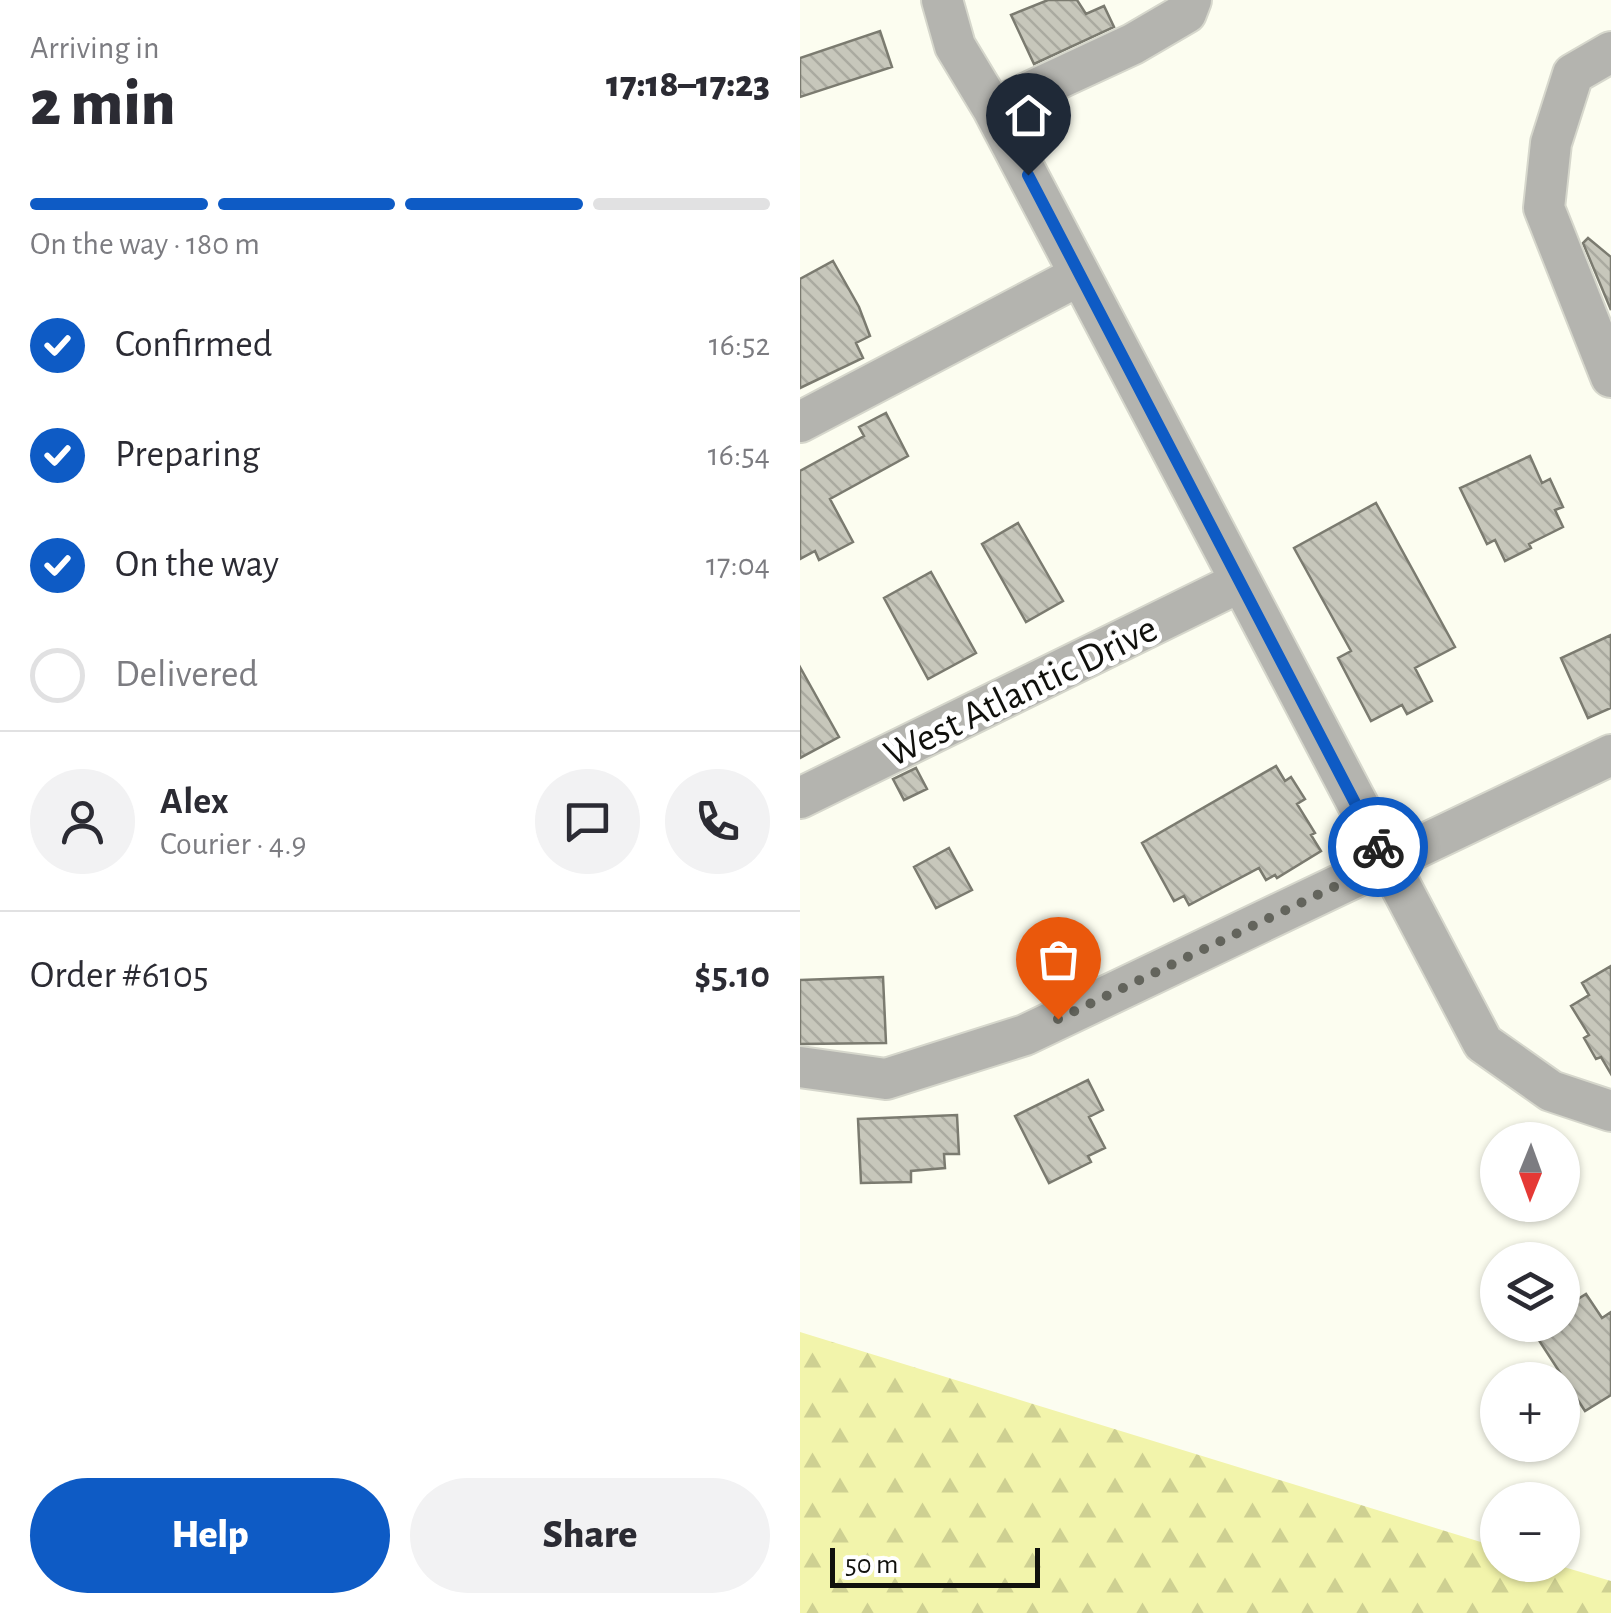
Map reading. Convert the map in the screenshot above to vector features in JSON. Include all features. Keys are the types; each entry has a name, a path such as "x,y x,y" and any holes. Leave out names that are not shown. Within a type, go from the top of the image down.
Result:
{"street":[{"path":"942,0 955,46 993,109 1483,1043 1551,1091 1611,1111"},
{"path":"993,109 1133,44 1186,14 1191,0"},
{"path":"1611,52 1573,74 1551,143 1544,208 1611,376"},
{"path":"800,422 1080,275"},
{"name":"West Atlantic Drive","path":"800,798 1240,582"},
{"path":"800,1067 886,1079 1025,1035 1611,755"}],"green space":[{"path":"800,1332 1480,1542 1480,1582 1580,1582 1580,1572 1611,1581 1611,1613 800,1613"}],"building":[{"path":"1048,0 1077,0 1086,14 1104,6 1114,27 1034,64 1011,15"},
{"path":"880,31 892,67 800,97 800,58"},
{"path":"1588,238 1611,257 1611,310 1583,243"},
{"path":"833,261 870,336 856,343 863,358 800,388 800,279"},
{"path":"886,413 908,456 830,499 853,542 819,560 815,551 800,559 800,471 864,436 859,427"},
{"path":"1530,456 1542,483 1550,479 1563,507 1555,510 1563,527 1505,561 1495,540 1487,544 1460,488"},
{"path":"1376,503 1455,647 1415,668 1432,701 1407,714 1402,705 1371,721 1338,658 1351,651 1294,548"},
{"path":"1018,523 1063,601 1026,622 982,544"},
{"path":"931,572 976,653 928,679 884,598"},
{"path":"1611,635 1611,708 1588,718 1561,658"},
{"path":"800,667 839,737 800,758"},
{"path":"1276,766 1285,781 1291,777 1305,799 1297,804 1321,851 1277,878 1275,875 1266,880 1259,868 1189,905 1184,896 1174,901 1142,843"},
{"path":"916,768 927,789 904,800 893,779"},
{"path":"949,848 972,890 936,908 914,867"},
{"path":"1611,966 1611,1074 1601,1057 1596,1059 1584,1038 1589,1035 1571,1006 1589,995 1582,983"},
{"path":"883,977 886,1043 800,1044 800,980"},
{"path":"1088,1080 1103,1110 1089,1117 1105,1148 1088,1156 1091,1162 1049,1183 1015,1116"},
{"path":"957,1115 959,1154 944,1154 945,1168 911,1171 911,1182 861,1183 858,1119"},
{"path":"1586,1294 1602,1318 1611,1312 1611,1395 1585,1411 1580,1403 1580,1362 1553,1362 1540,1342 1580,1342 1580,1298"}],"way so far":[{"path":"1058,1019 1386,862 1378,847"}],"route":[{"path":"1028,175 1378,847"}]}
